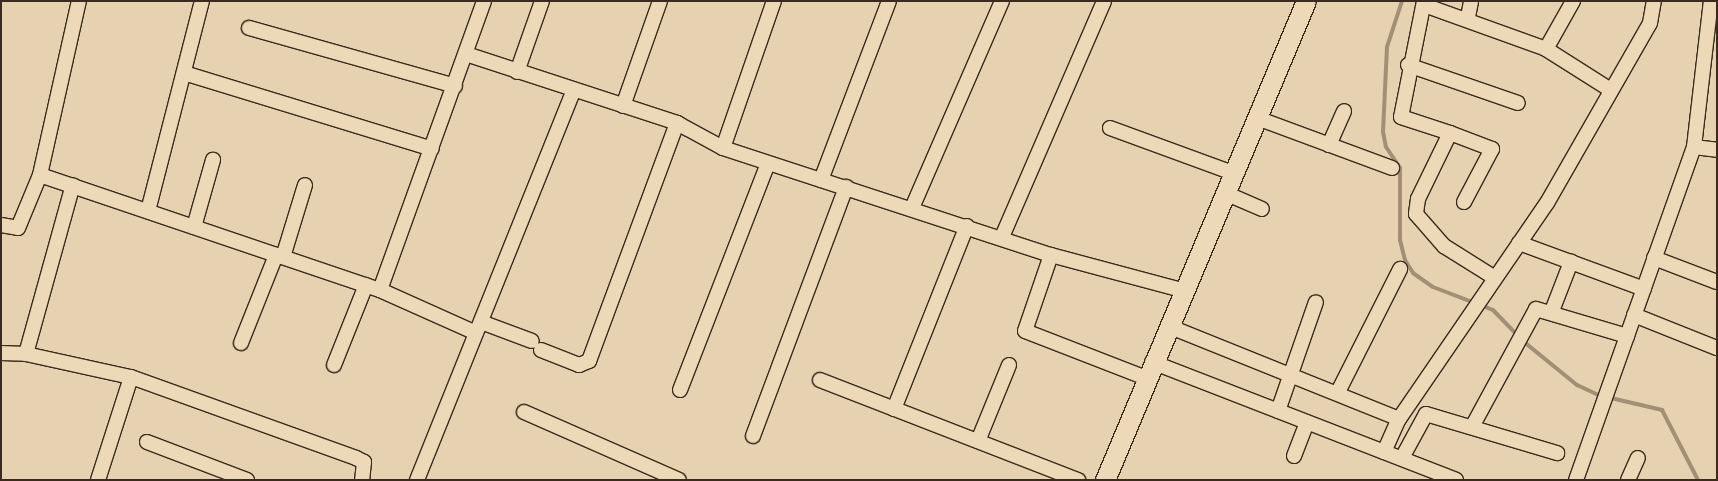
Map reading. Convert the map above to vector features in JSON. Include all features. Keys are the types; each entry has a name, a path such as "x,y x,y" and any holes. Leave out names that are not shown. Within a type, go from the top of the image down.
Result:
{"street":[{"path":"1,225 14,229 21,224 40,175 79,1"},
{"path":"148,211 202,1"},
{"path":"380,290 484,1"},
{"path":"517,72 542,1"},
{"path":"623,106 660,1"},
{"path":"723,148 774,1"},
{"path":"821,180 889,1"},
{"path":"912,208 1002,1"},
{"path":"1002,237 1104,1"},
{"path":"1106,480 1182,290 1306,1"},
{"path":"1468,17 1471,1"},
{"path":"1546,49 1573,1"},
{"path":"1384,452 1399,418 1519,243 1650,23 1654,1"},
{"path":"1576,480 1694,147 1712,39 1711,1"},
{"path":"1464,202 1492,149 1401,117 1408,66 1424,3 1468,17 1546,49 1609,90"},
{"path":"249,28 455,86"},
{"path":"466,54 574,91 677,123 723,148 768,163 1002,237 1051,255 1182,290"},
{"path":"1408,66 1518,103"},
{"path":"184,73 432,148"},
{"path":"418,480 574,91"},
{"path":"1329,144 1344,111"},
{"path":"1257,118 1392,168"},
{"path":"40,175 366,285 478,328 536,346 579,365 589,361 677,123"},
{"path":"1110,128 1233,173"},
{"path":"1450,133 1418,199 1416,214 1444,246 1495,278"},
{"path":"1694,147 1717,150"},
{"path":"194,227 213,160"},
{"path":"680,390 768,163"},
{"path":"26,354 72,185"},
{"path":"241,343 280,256 305,185"},
{"path":"753,436 846,187"},
{"path":"1225,193 1262,209"},
{"path":"894,408 967,226"},
{"path":"1519,243 1644,289"},
{"path":"1051,255 1025,331 1278,411 1456,480"},
{"path":"1654,258 1717,282"},
{"path":"1552,311 1571,262"},
{"path":"1338,392 1400,269"},
{"path":"334,365 366,285"},
{"path":"1278,411 1316,302"},
{"path":"1472,427 1523,329 1536,309 1552,311 1626,336"},
{"path":"1634,315 1717,348"},
{"path":"1168,326 1338,392 1399,418"},
{"path":"1,353 26,354 131,377 356,458 364,462 362,480"},
{"path":"978,441 1008,365"},
{"path":"98,480 131,377"},
{"path":"820,380 1078,480"},
{"path":"524,412 680,480"},
{"path":"1402,458 1426,414 1557,453"},
{"path":"1294,456 1307,422"},
{"path":"147,442 247,480"},
{"path":"1628,480 1638,458"}],"waterway":[{"path":"1402,1 1387,47 1383,132 1386,147 1400,168 1400,240 1405,260 1413,273 1433,287 1493,310 1518,336"},
{"path":"1523,341 1577,385 1598,395 1662,410 1698,480"}]}
